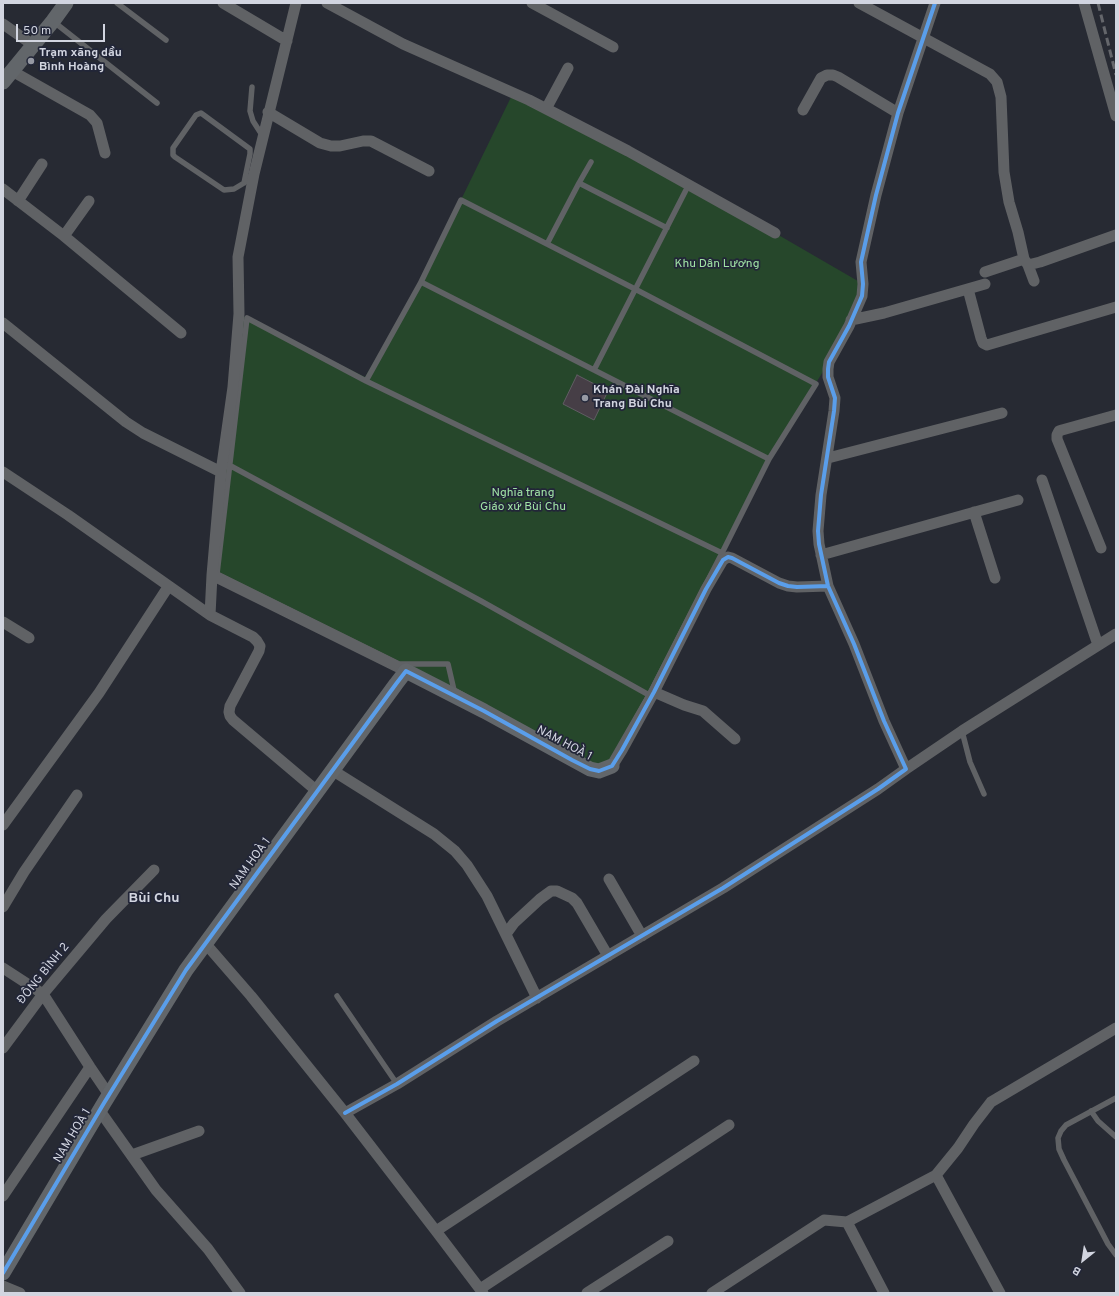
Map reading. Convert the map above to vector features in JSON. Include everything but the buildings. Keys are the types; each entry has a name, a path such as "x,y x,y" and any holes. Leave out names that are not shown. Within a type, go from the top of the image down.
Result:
{"street":[{"path":"65,3 53,21 8,76 90,116 97,123 105,153"},
{"path":"224,3 287,40"},
{"path":"210,615 212,575 226,468 233,387 238,321 238,257 268,112 296,3"},
{"path":"327,3 403,44 546,109 628,151 775,233"},
{"path":"532,3 613,47"},
{"path":"859,3 990,74 997,82 1001,97 1004,172 1009,202 1026,262 1034,281"},
{"path":"906,769 884,721 854,644 828,586 821,555 818,530 821,495 833,425 835,398 828,377 829,362 852,320 862,296 863,284 861,269 863,252 898,113 935,3"},
{"path":"1084,3 1116,116"},
{"path":"3,24 33,45"},
{"path":"546,109 568,68"},
{"path":"803,110 822,78 827,75 833,75 898,113"},
{"path":"268,112 320,143 331,146 340,146 363,141 371,141 429,171"},
{"path":"18,201 42,164"},
{"path":"3,190 64,236 180,333"},
{"path":"64,236 89,201"},
{"path":"985,272 1026,262 1040,262 1116,235"},
{"path":"852,320 884,313 985,284"},
{"path":"968,289 981,338 986,345 1116,307"},
{"path":"3,323 126,422 143,433 226,468"},
{"path":"828,458 1002,413"},
{"path":"1101,548 1057,439 1057,434 1059,431 1116,415"},
{"path":"3,472 68,515 168,587 210,615 257,641 260,646 259,651 230,706 230,716 317,791"},
{"path":"1042,480 1098,645"},
{"path":"821,555 1018,500"},
{"path":"974,512 994,578"},
{"path":"612,766 652,694 718,567 726,558 732,558 779,583 788,586 828,586"},
{"path":"212,575 406,671"},
{"path":"3,825 99,693 168,587"},
{"path":"3,622 29,638"},
{"path":"345,1113 397,1084 537,998 730,884 873,793 962,731 1116,634"},
{"name":"NAM HOÀ 1","path":"3,1273 109,1095 186,970 406,671 484,711 590,770 599,771 612,766"},
{"path":"652,694 703,711 734,739"},
{"path":"332,770 434,834 455,851 467,865 487,896 537,998"},
{"path":"3,907 24,872 77,795"},
{"name":"ĐÔNG BÌNH 2","path":"3,1048 43,994 106,919 154,870"},
{"path":"609,879 642,936"},
{"path":"506,934 514,923 540,899 552,891 556,891 572,898 577,903 608,956"},
{"path":"205,943 251,996 345,1113 481,1291 729,1125"},
{"path":"3,968 43,994 109,1095"},
{"path":"712,1293 824,1220 847,1222 936,1175 958,1148 991,1102 1116,1028"},
{"path":"436,1231 694,1061"},
{"path":"3,1196 90,1067"},
{"path":"100,1111 156,1190 208,1249 237,1289 226,1293"},
{"path":"132,1156 199,1131"},
{"path":"936,1175 1000,1293"},
{"path":"847,1222 884,1293"},
{"path":"587,1293 668,1241"},
{"path":"3,1286 20,1293"}],"lane":[{"path":"117,3 166,40"},
{"path":"53,21 157,103"},
{"path":"252,87 250,111 253,121 264,137"},
{"path":"244,183 250,149 200,113 198,114 174,148 173,155 224,190 234,189 244,183 254,174"},
{"path":"547,244 591,162"},
{"path":"579,183 667,228"},
{"path":"594,370 686,190"},
{"path":"366,381 421,282 461,200 816,384 769,459 652,694 610,763 603,766 590,767 454,690 448,664 399,664 217,574 226,468 246,318 366,381 722,553"},
{"path":"421,282 769,459"},
{"path":"226,468 481,601 652,694"},
{"path":"962,731 970,762 984,794"},
{"path":"337,996 397,1084"},
{"path":"1116,1098 1066,1125 1058,1138 1059,1150 1108,1244 1116,1255"},
{"path":"1092,1111 1098,1121 1116,1137"}],"green space":[{"name":"Nghĩa trang Giáo xứ Bùi Chu","path":"513,93 775,233 863,284 829,362 766,463 612,766 590,769 212,575 239,314 365,377 421,282"}],"railway":[{"path":"1098,3 1116,75"}],"cycle path":[{"path":"345,1113 397,1084 497,1021 723,888 878,789 906,769 884,721 854,644 828,586 819,544 818,531 821,495 835,398 828,377 829,362 849,326 862,296 863,284 861,262 876,195 898,113 935,3"},
{"path":"3,1273 104,1103 186,970 406,671 484,711 572,760 590,769 599,771 612,766 622,750 654,692 706,589 723,560 728,557 732,558 779,583 788,586 828,586"}],"place":[{"name":"Trạm xăng dầu Bình Hoàng","path":"31,61"},
{"name":"Khán Đài Nghĩa Trang Bùi Chu","path":"585,398"}],"district":[{"name":"Bùi Chu","path":"154,899"}],"park label":[{"name":"Khu Dân Lương","path":"717,265"}]}
